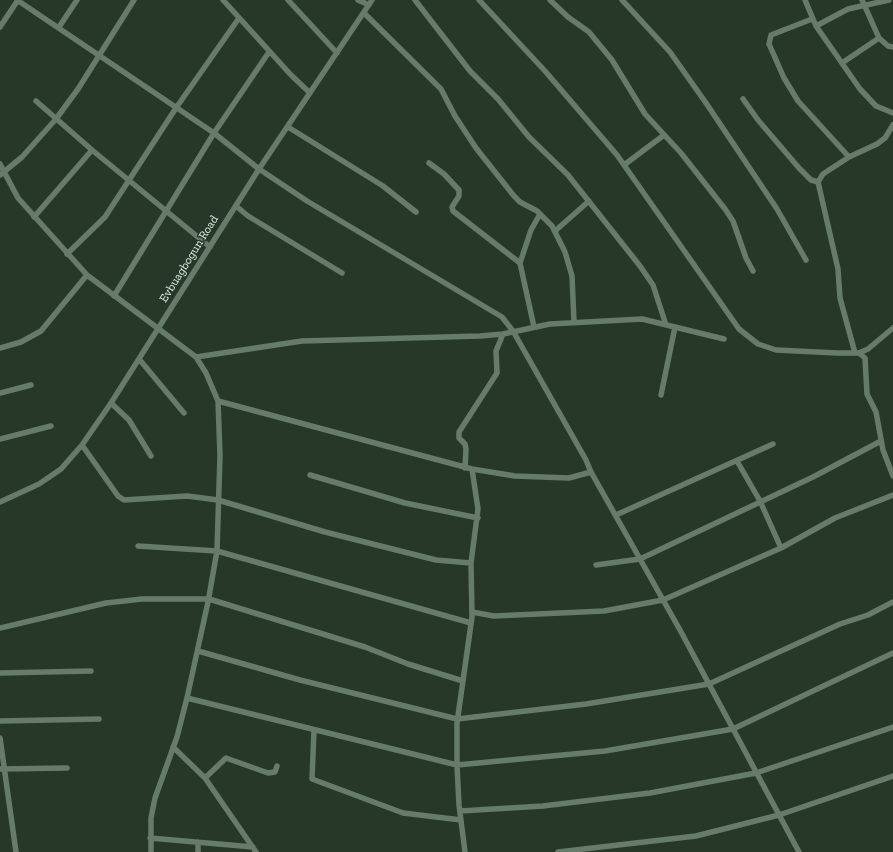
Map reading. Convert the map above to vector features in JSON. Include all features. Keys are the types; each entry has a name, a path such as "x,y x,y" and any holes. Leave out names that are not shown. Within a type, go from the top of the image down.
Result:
{"street":[{"path":"0,27 18,0 214,133 259,169 307,201 502,317 513,331 586,460 591,472 709,684 798,852"},
{"path":"59,27 77,0"},
{"path":"2,174 22,157 56,119 78,89 134,0"},
{"path":"223,0 269,52 310,93"},
{"path":"288,0 337,54"},
{"path":"358,0 370,2"},
{"path":"415,0 470,71 498,99 529,137 568,175 589,202 653,285 666,325"},
{"path":"480,0 545,70 624,164 739,329 758,344 776,350 805,353 857,353 875,344 893,328"},
{"path":"550,0 568,17 589,32 612,60 645,114 681,153 725,209 733,221 746,258 753,271"},
{"path":"622,0 670,52 765,191 806,260"},
{"path":"805,0 816,26 860,89 876,106 893,113"},
{"path":"816,26 863,2 889,0"},
{"name":"Evbuagbogun Road","path":"0,502 40,484 61,469 82,445 112,403 259,169 337,54 370,2"},
{"path":"863,2 879,38 888,46 893,47"},
{"path":"364,13 440,88 455,116 476,148 514,196 520,202 530,206 540,214 555,231 565,252 572,276 574,322"},
{"path":"67,254 105,216 176,108 239,18"},
{"path":"812,18 771,35 769,44 784,78 798,101 849,157"},
{"path":"842,62 879,38"},
{"path":"114,296 214,133 269,52"},
{"path":"743,99 758,120 799,168 811,180 818,182"},
{"path":"36,101 92,150 210,247"},
{"path":"893,125 885,138 877,144 849,157 823,174 818,182 838,269 840,298 857,353 865,358 867,394 876,412 881,441 893,476"},
{"path":"288,127 383,186 416,212"},
{"path":"624,164 664,135"},
{"path":"34,216 92,150"},
{"path":"429,163 444,174 459,190 459,196 452,207 453,211 520,262"},
{"path":"0,164 2,174 18,198 87,275 196,357 206,373 218,401 220,455 217,551 209,599 187,698 173,747 155,798 150,838 151,852"},
{"path":"555,231 589,202"},
{"path":"236,206 248,216 342,273"},
{"path":"534,327 520,262 531,230 540,214"},
{"path":"0,348 20,342 41,332 87,275"},
{"path":"196,357 302,341 503,334 534,327 574,322 642,319 724,339"},
{"path":"661,395 675,327"},
{"path":"465,468 466,449 465,444 459,438 458,432 497,374 496,351 503,334"},
{"path":"139,359 184,413"},
{"path":"0,394 31,385"},
{"path":"218,401 472,470 515,476 568,478 591,472"},
{"path":"112,403 129,420 151,456"},
{"path":"0,439 51,426"},
{"path":"596,565 640,559 813,477 881,441"},
{"path":"616,515 773,444"},
{"path":"82,445 118,496 124,500 187,496 218,500 325,532 436,560 471,563"},
{"path":"737,461 760,501 781,548"},
{"path":"465,852 460,811 457,765 457,719 471,623 471,563 478,518 472,470"},
{"path":"310,475 405,503 478,518"},
{"path":"472,612 494,616 604,612 663,600 781,548 835,518 893,495"},
{"path":"138,546 217,551 471,623"},
{"path":"0,628 106,603 142,599 209,599 365,647 408,664 463,681"},
{"path":"198,651 300,680 457,719 586,704 709,684 840,624 868,615 893,602"},
{"path":"187,698 457,765 605,752 733,729 893,653"},
{"path":"0,673 91,671"},
{"path":"0,721 99,719"},
{"path":"460,811 543,806 650,793 756,773 893,727"},
{"path":"314,730 312,779 403,813 461,820"},
{"path":"0,738 2,769 16,852"},
{"path":"173,747 205,778 254,849"},
{"path":"205,778 226,758 268,774 275,772 277,766"},
{"path":"2,769 67,768"},
{"path":"558,852 696,836 779,815 893,776"},
{"path":"150,838 254,849"},
{"path":"198,842 198,852"}]}
